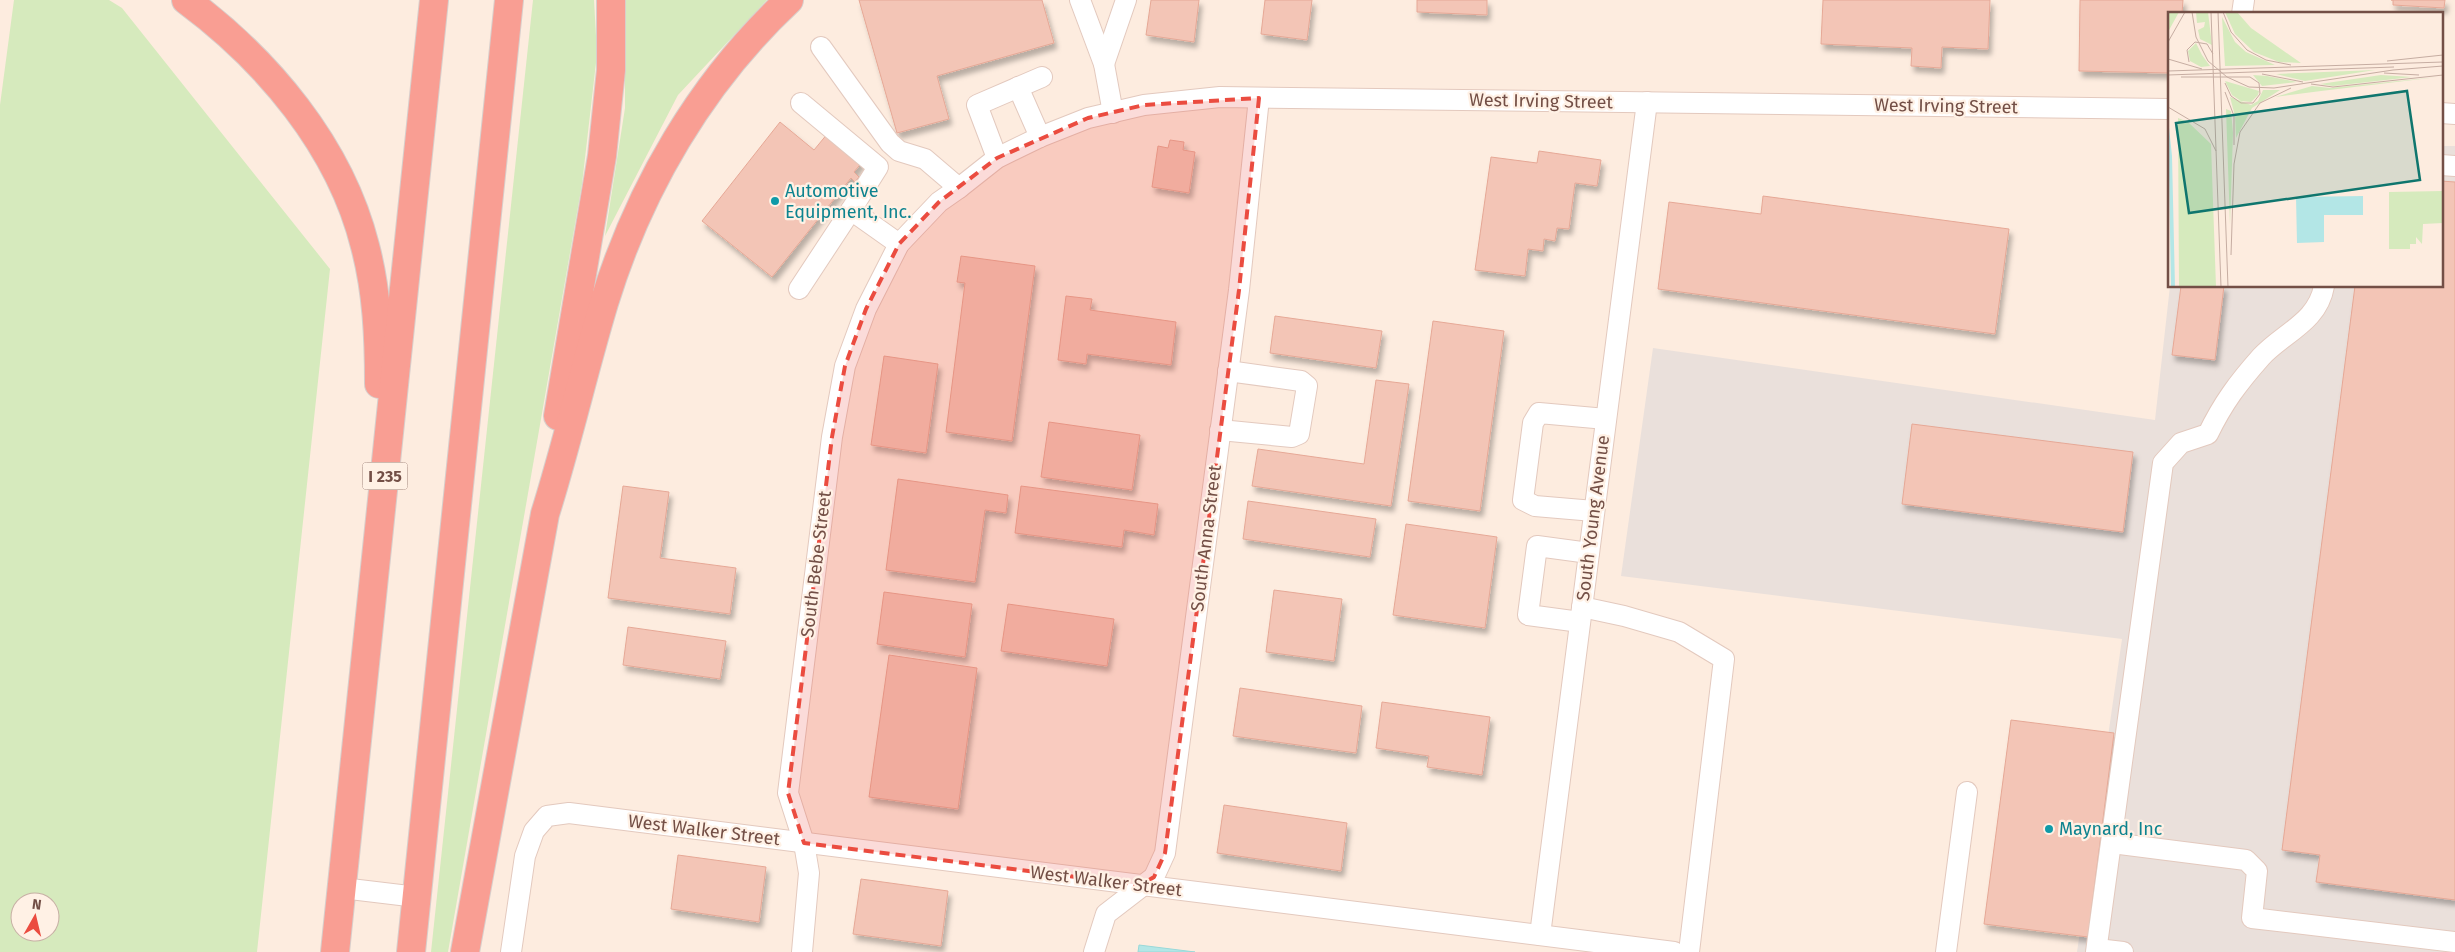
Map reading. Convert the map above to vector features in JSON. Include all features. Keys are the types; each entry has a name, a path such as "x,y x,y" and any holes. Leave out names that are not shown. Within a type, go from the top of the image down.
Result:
{"highway":[{"name":"I 235","path":"335,952 434,0"},
{"path":"411,952 510,0"},
{"path":"465,952 545,514 550,464 604,137 611,70 611,0"},
{"path":"545,514 565,453 605,302 624,246 652,184 690,117 715,83 760,29 788,0"},
{"path":"187,1 250,55 291,101 310,126 342,185 365,245 373,281 380,359 379,396 389,435"}],"street":[{"path":"1080,0 1104,64 1113,113"},
{"path":"1104,64 1126,0"},
{"path":"822,47 890,143 900,151 926,159 958,188"},
{"path":"998,158 977,105 1042,77"},
{"path":"1018,88 1040,137"},
{"name":"West Irving Street","path":"940,202 998,158 1040,137 1088,118 1144,105 1220,97 2168,109"},
{"name":"South Anna Street","path":"1094,952 1106,914 1154,876 1165,853 1228,371 1259,98"},
{"name":"South Young Avenue","path":"1540,935 1647,102"},
{"path":"799,289 878,167 801,103"},
{"path":"2442,113 2455,114"},
{"path":"2442,165 2455,166"},
{"name":"South Bebe Street","path":"802,952 808,873 804,843 788,793 832,437 845,366 866,310 899,244 940,202"},
{"path":"851,210 899,244"},
{"path":"2124,952 2096,950 2163,464 2181,443 2208,434 2224,402 2263,356 2311,316 2323,288"},
{"path":"1220,430 1292,437 1299,434 1307,386 1301,381 1228,371"},
{"path":"1594,511 1535,506 1523,500 1533,423 1539,413 1606,419"},
{"path":"1589,553 1537,546 1528,615 1624,616 1679,632 1724,659 1688,952"},
{"path":"1946,952 1967,792"},
{"name":"West Walker Street","path":"511,952 525,856 534,831 547,816 569,812 1674,952"},
{"path":"2112,842 2246,860 2257,871 2252,918 2455,942"},
{"path":"342,888 417,897"}],"highlighted area":[{"path":"1259,98 1239,290 1165,853 1154,877 1141,885 804,843 788,793 832,437 845,366 866,309 899,244 939,202 997,158 1088,118 1144,105"}],"shaded area":[{"path":"2442,146 2455,146 2455,952 2077,952 2122,639 1621,576 1653,348 2155,420 2170,288 2442,288"}],"green space":[{"path":"14,0 109,0 122,8 330,269 257,952 0,952 0,105"},
{"path":"533,0 594,0 597,54 582,184 448,952 431,952"},
{"path":"625,0 767,0 678,95 605,236 625,108"}],"water":[{"path":"1139,945 1195,952 1138,952"}],"building":[{"path":"859,0 1042,0 1054,43 937,76 949,119 897,133"},
{"path":"1151,0 1199,0 1194,42 1146,35"},
{"path":"1265,0 1312,0 1307,40 1261,34"},
{"path":"1417,0 1487,0 1487,15 1417,12"},
{"path":"1823,0 1990,0 1988,49 1942,47 1941,68 1911,66 1912,48 1821,44"},
{"path":"2080,0 2183,0 2182,12 2168,12 2168,73 2079,71"},
{"path":"2393,0 2445,0 2444,8 2393,5"},
{"name":"Automotive Equipment, Inc.","path":"780,122 814,150 828,133 863,161 854,172 859,177 855,182 851,178 772,277 702,221"},
{"path":"1170,140 1184,142 1183,150 1195,152 1189,193 1152,187 1158,146 1168,148"},
{"path":"1539,151 1601,160 1597,186 1575,183 1569,229 1557,228 1555,241 1544,239 1543,251 1528,249 1525,276 1475,270 1491,157 1537,163"},
{"path":"2442,181 2455,182 2455,900 2316,882 2320,855 2282,850 2355,288 2442,288"},
{"path":"1763,196 2009,229 1995,334 1658,289 1669,202 1761,214"},
{"path":"961,256 1035,266 1012,441 946,432 965,283 957,282"},
{"path":"2181,288 2224,288 2215,360 2172,355"},
{"path":"1066,296 1092,299 1090,310 1176,322 1171,365 1087,354 1086,364 1058,360"},
{"path":"1275,316 1382,331 1376,368 1270,353"},
{"path":"1433,321 1504,331 1480,511 1408,501"},
{"path":"884,356 938,364 926,453 871,445"},
{"path":"1376,380 1409,384 1391,506 1252,486 1258,449 1364,464"},
{"path":"1049,422 1140,435 1132,490 1041,477"},
{"path":"1912,424 2133,452 2123,532 1902,504"},
{"path":"898,479 1008,495 1006,513 985,510 975,582 886,570"},
{"path":"623,486 669,492 660,558 736,568 730,614 608,598"},
{"path":"1021,486 1158,504 1154,535 1124,530 1122,547 1015,533"},
{"path":"1248,501 1376,519 1370,557 1243,539"},
{"path":"1406,524 1497,537 1485,628 1393,615"},
{"path":"1274,590 1342,599 1334,661 1266,652"},
{"path":"884,592 972,604 965,657 877,644"},
{"path":"1008,604 1114,619 1107,666 1001,651"},
{"path":"628,627 726,641 720,679 623,665"},
{"path":"889,655 977,668 958,809 869,797"},
{"path":"1240,688 1362,706 1356,753 1233,736"},
{"path":"1382,702 1490,717 1482,775 1427,767 1429,756 1376,748"},
{"name":"Maynard, Inc","path":"2011,720 2114,733 2088,937 1984,924"},
{"path":"1224,805 1347,823 1341,871 1217,853"},
{"path":"678,855 766,867 759,922 671,909"},
{"path":"861,879 948,891 941,946 853,934"}],"place":[{"name":"Automotive Equipment, Inc.","path":"775,201"},
{"name":"Maynard, Inc","path":"2049,829"}]}
